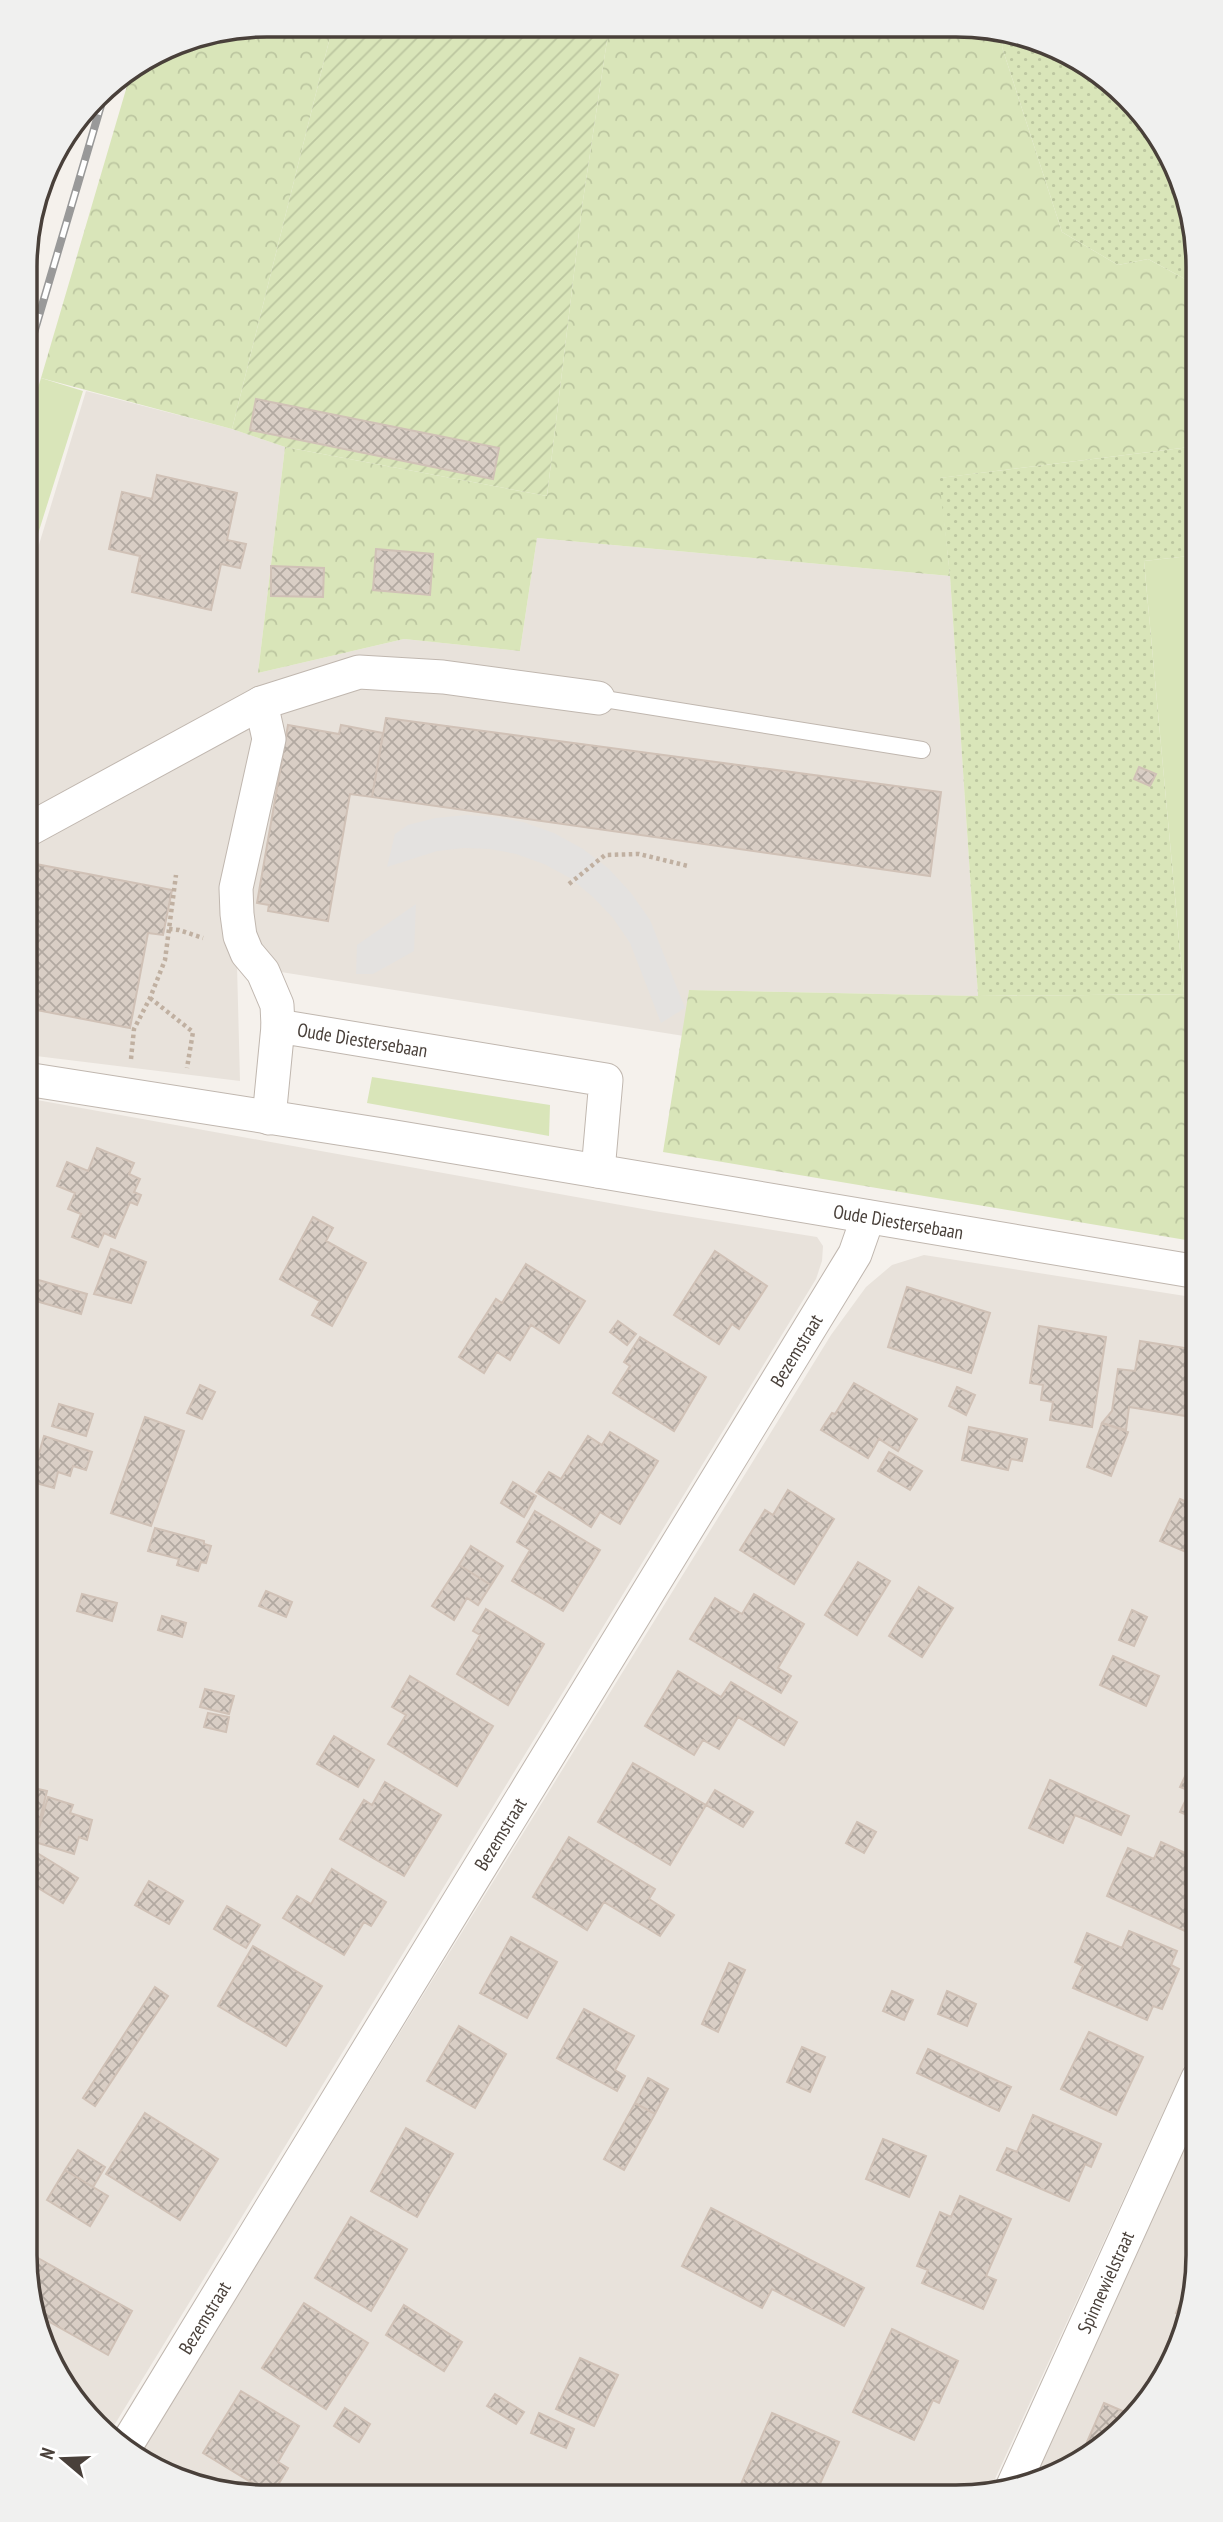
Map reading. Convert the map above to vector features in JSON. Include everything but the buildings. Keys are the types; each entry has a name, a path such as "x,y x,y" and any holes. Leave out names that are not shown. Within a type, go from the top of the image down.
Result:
{"street":[{"path":"37,825 261,703 359,672 443,677 598,698"},
{"name":"Oude Diestersebaan","path":"261,703 269,739 236,888 240,936 247,953 264,972 277,1005 278,1026 269,1118"},
{"name":"Oude Diestersebaan","path":"278,1026 606,1080 598,1171"},
{"name":"Oude Diestersebaan","path":"37,1081 1186,1270"},
{"name":"Bezemstraat","path":"130,2440 855,1254 868,1217"},
{"name":"Spinnewielstraat","path":"1018,2476 1186,2105"}],"lane":[{"path":"598,698 922,750"}],"path":[{"path":"569,884 605,855 639,854 688,866"},
{"path":"128,1094 134,1029 165,960 176,875"},
{"path":"150,998 193,1032 180,1103"}],"shaded area":[{"path":"86,391 232,429 285,447 258,673 404,639 520,651 537,538 950,576 978,996 689,990 684,1036 237,965 240,1081 37,1056 37,551"},
{"path":"466,815 523,822 554,833 583,849 609,869 631,893 650,920 685,1008 661,1023 630,943 613,918 570,878 544,864 516,854 464,848 437,851 387,867 395,834 408,825 436,818"},
{"path":"416,904 414,951 373,974 356,974 357,945"},
{"path":"37,1100 654,1211 817,1237 823,1246 822,1261 816,1279 114,2426 84,2395 54,2343 39,2285 37,2255"},
{"path":"924,1255 1186,1296 1186,2062 994,2481 956,2485 267,2485 207,2477 179,2468 152,2454 143,2448 831,1335 866,1287 892,1265"},
{"path":"1186,2145 1186,2270 1182,2300 1169,2343 1139,2395 1119,2418 1096,2438 1058,2462 1039,2469"}],"green space":[{"path":"267,37 330,37 232,429 41,378 128,84 179,54 207,45"},
{"path":"330,37 608,37 582,207 547,496 285,447 232,429"},
{"path":"608,37 956,37 1003,41 1002,47 1062,232 1118,265 1148,259 1186,280 1186,447 940,478 950,576 537,538 520,651 404,639 258,673 285,447 547,496 582,207"},
{"path":"1003,41 1030,49 1058,60 1084,75 1129,115 1148,139 1163,165 1182,222 1186,280 1148,259 1118,265 1062,232 1002,47"},
{"path":"41,378 83,391 37,537 37,391"},
{"path":"1186,447 1186,556 1144,561 1184,994 978,996 950,576 939,478"},
{"path":"1186,556 1186,994 1184,994 1144,561"},
{"path":"689,990 978,996 1186,994 1186,1240 663,1152"},
{"path":"372,1077 550,1105 549,1136 367,1103"}],"railway":[{"path":"37,323 100,109"}]}
